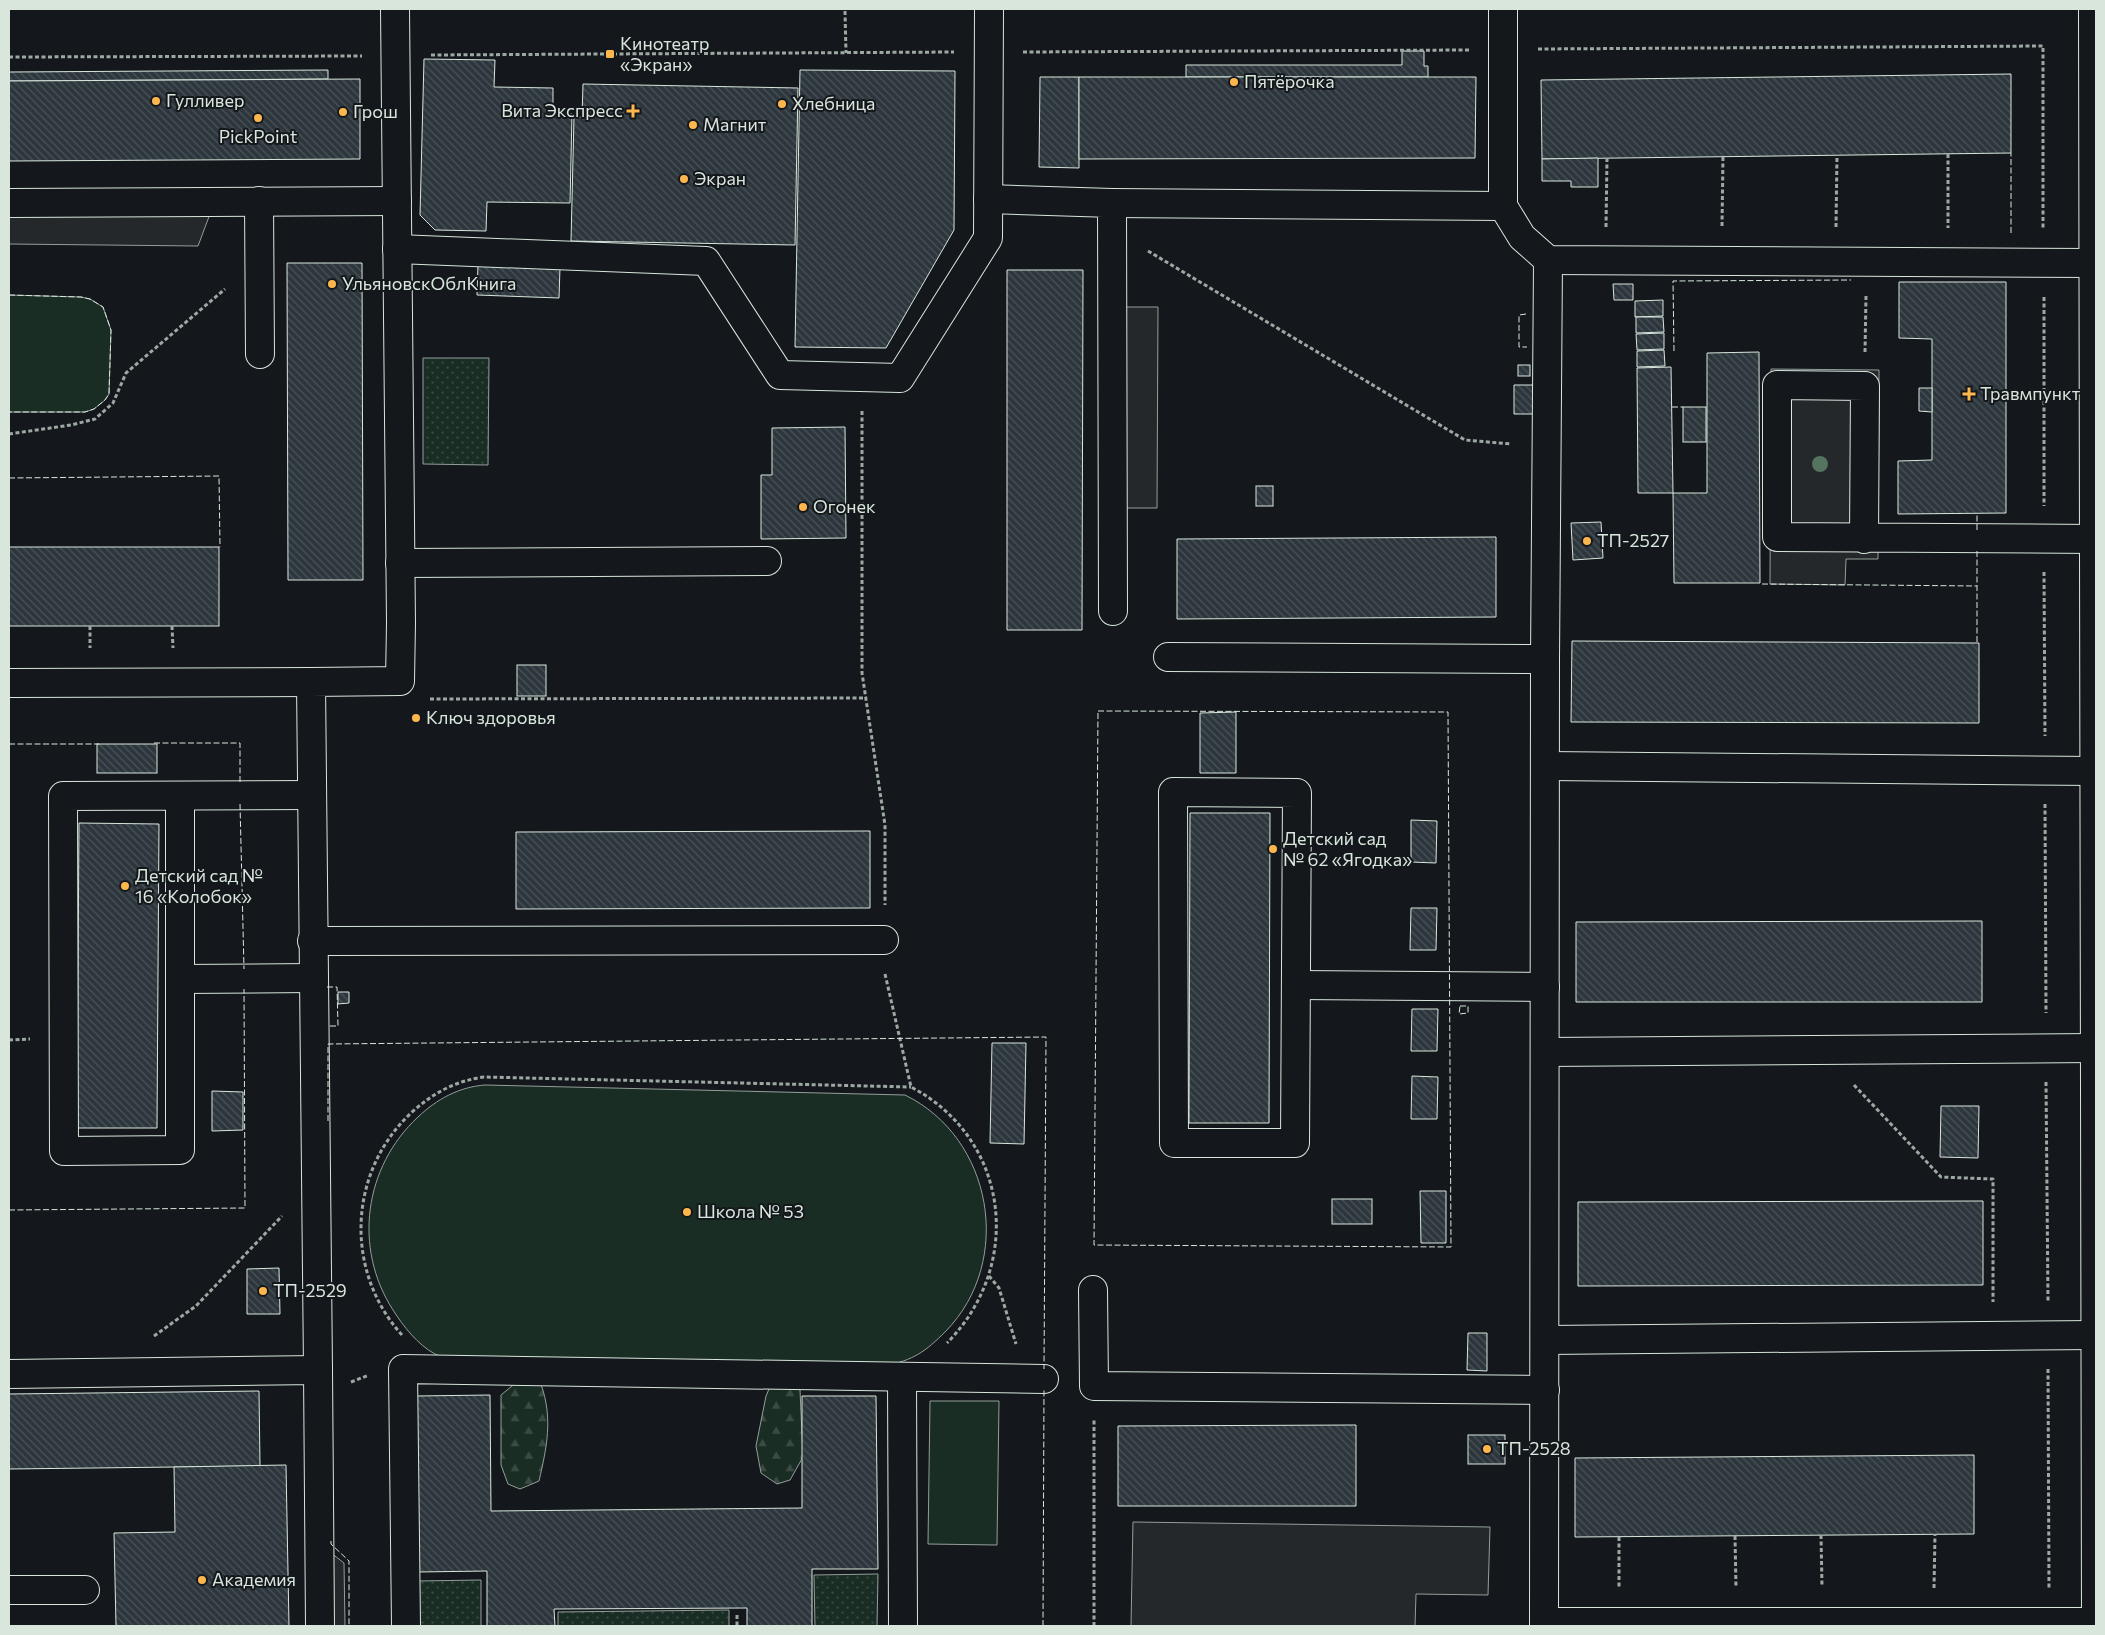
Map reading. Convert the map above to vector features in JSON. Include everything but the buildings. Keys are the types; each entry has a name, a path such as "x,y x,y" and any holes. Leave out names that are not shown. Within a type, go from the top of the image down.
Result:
{"street":[{"path":"9,683 400,681 395,9"},
{"path":"397,249 706,261 780,375 900,378 988,238 989,9"},
{"path":"1504,9 1503,206 1522,237 1548,260 2094,263"},
{"path":"2093,9 2096,1626"},
{"path":"988,199 1111,216 1503,206"},
{"path":"259,201 260,354"},
{"path":"9,203 397,201"},
{"path":"1111,216 1113,611"},
{"path":"1548,260 1545,658 1544,1624 1620,1622 2096,1622"},
{"path":"1864,539 1865,386 1777,385 1777,537 1864,539 2094,540"},
{"path":"400,563 767,562"},
{"path":"1168,657 1545,658"},
{"path":"311,682 320,1626"},
{"path":"1546,766 2094,770"},
{"path":"1173,792 1297,793 1297,985 1295,1143 1174,1144 1173,792"},
{"path":"180,796 180,1150 64,1151 63,796 311,794"},
{"path":"312,941 884,940"},
{"path":"180,979 313,978"},
{"path":"1297,985 1545,987"},
{"path":"1546,1052 2095,1048"},
{"path":"1093,1290 1094,1386 1545,1390"},
{"path":"1545,1340 2096,1335"},
{"path":"406,1626 403,1370 1035,1379"},
{"path":"9,1374 318,1381"},
{"path":"902,1377 903,1626"},
{"path":"9,1590 85,1590"}],"path":[{"path":"845,11 846,53"},
{"path":"2043,46 2049,1622"},
{"path":"9,57 989,52"},
{"path":"1948,154 1948,263"},
{"path":"1835,263 1836,155"},
{"path":"1721,262 1723,156"},
{"path":"1606,261 1607,158"},
{"path":"1111,216 1465,440 1547,446"},
{"path":"9,434 71,425 95,419 113,403 126,373 260,260"},
{"path":"1865,386 1866,263"},
{"path":"862,377 862,673 886,825 884,968 911,1087"},
{"path":"400,681 399,699 867,698"},
{"path":"1821,1050 1942,1178 1993,1180 1994,1336"},
{"path":"318,1381 329,1392 380,1370 403,1370 404,1338 392,1324 378,1302 368,1278 362,1253 360,1226 362,1200 370,1175 383,1147 402,1122 423,1102 448,1086 465,1080 484,1077 911,1087 924,1094 949,1113 970,1137 984,1165 994,1196 997,1227 994,1259 982,1294 963,1326 943,1347"},
{"path":"149,1340 196,1306 284,1213"},
{"path":"989,1276 999,1288 1035,1379"},
{"path":"1094,1386 1094,1626"},
{"path":"1934,1622 1935,1534"},
{"path":"1821,1535 1822,1622"},
{"path":"1735,1536 1736,1622"},
{"path":"1619,1537 1620,1622"},
{"path":"737,1615 737,1626"}],"green space":[{"path":"9,295 81,297 90,299 103,307 111,330 109,394 105,400 94,409 85,412 9,412"},
{"path":"423,358 489,358 488,465 423,464"},
{"path":"485,1085 905,1095 935,1115 958,1140 975,1170 984,1203 986,1237 981,1271 967,1303 946,1331 932,1344 911,1358 884,1366 460,1362 441,1357 423,1346 406,1329 380,1286 372,1261 369,1235 370,1209 376,1184 386,1160 400,1137 418,1117 441,1099 457,1091"},
{"path":"518,1381 541,1384 545,1397 548,1421 548,1432 539,1481 520,1489 508,1484 501,1465 501,1395"},
{"path":"772,1382 791,1383 800,1390 803,1457 790,1480 777,1484 761,1473 756,1446 766,1396"},
{"path":"930,1401 999,1401 997,1545 928,1544"},
{"path":"878,1574 877,1626 815,1626 814,1575"},
{"path":"481,1580 481,1626 418,1626 418,1581"},
{"path":"729,1610 729,1626 558,1626 558,1612"}],"shaded area":[{"path":"210,214 198,246 9,244 9,215"},
{"path":"1124,307 1158,307 1157,508 1123,508"},
{"path":"1771,369 1879,370 1878,559 1846,559 1845,585 1770,584"},
{"path":"1133,1522 1490,1527 1488,1595 1416,1594 1415,1626 1131,1626"},
{"path":"326,1549 344,1563 345,1626 327,1626"}],"fence":[{"path":"2011,153 2011,233"},
{"path":"1674,351 1673,281 1851,280"},
{"path":"9,295 81,297 90,299 103,307 111,330 109,394 94,409 85,412 9,412"},
{"path":"1526,314 1519,315 1519,347 1527,347"},
{"path":"1672,407 1683,407"},
{"path":"9,478 219,476 220,547"},
{"path":"1977,513 1977,530"},
{"path":"1977,550 1977,642"},
{"path":"1762,584 1977,586"},
{"path":"1098,711 1448,712 1451,1247 1094,1245 1098,711"},
{"path":"154,743 240,743 240,784"},
{"path":"9,744 99,744"},
{"path":"240,804 244,969"},
{"path":"327,987 337,987 338,1026 328,1026"},
{"path":"9,1210 245,1208 244,989"},
{"path":"1460,1006 1468,1006 1468,1013 1459,1014 1460,1006"},
{"path":"328,1121 328,1044 1046,1037 1044,1369"},
{"path":"1043,1626 1044,1389"},
{"path":"331,1541 331,1544 349,1561 349,1626"}],"place":[{"name":"Кинотеатр «Экран»","path":"610,54"},
{"name":"Пятёрочка","path":"1234,82"},
{"name":"Гулливер","path":"156,101"},
{"name":"Хлебница","path":"782,104"},
{"name":"Вита Экспресс","path":"633,111"},
{"name":"Грош","path":"343,112"},
{"name":"PickPoint","path":"258,118"},
{"name":"Магнит","path":"693,125"},
{"name":"Экран","path":"684,179"},
{"name":"УльяновскОблКнига","path":"332,284"},
{"name":"Травмпункт","path":"1969,394"},
{"name":"Огонек","path":"803,507"},
{"name":"ТП-2527","path":"1587,541"},
{"name":"Ключ здоровья","path":"416,718"},
{"name":"Детский сад № 62 «Ягодка»","path":"1273,849"},
{"name":"Детский сад № 16 «Колобок»","path":"125,886"},
{"name":"Школа № 53","path":"687,1212"},
{"name":"ТП-2529","path":"263,1291"},
{"name":"ТП-2528","path":"1487,1449"},
{"name":"Академия","path":"202,1580"}]}
